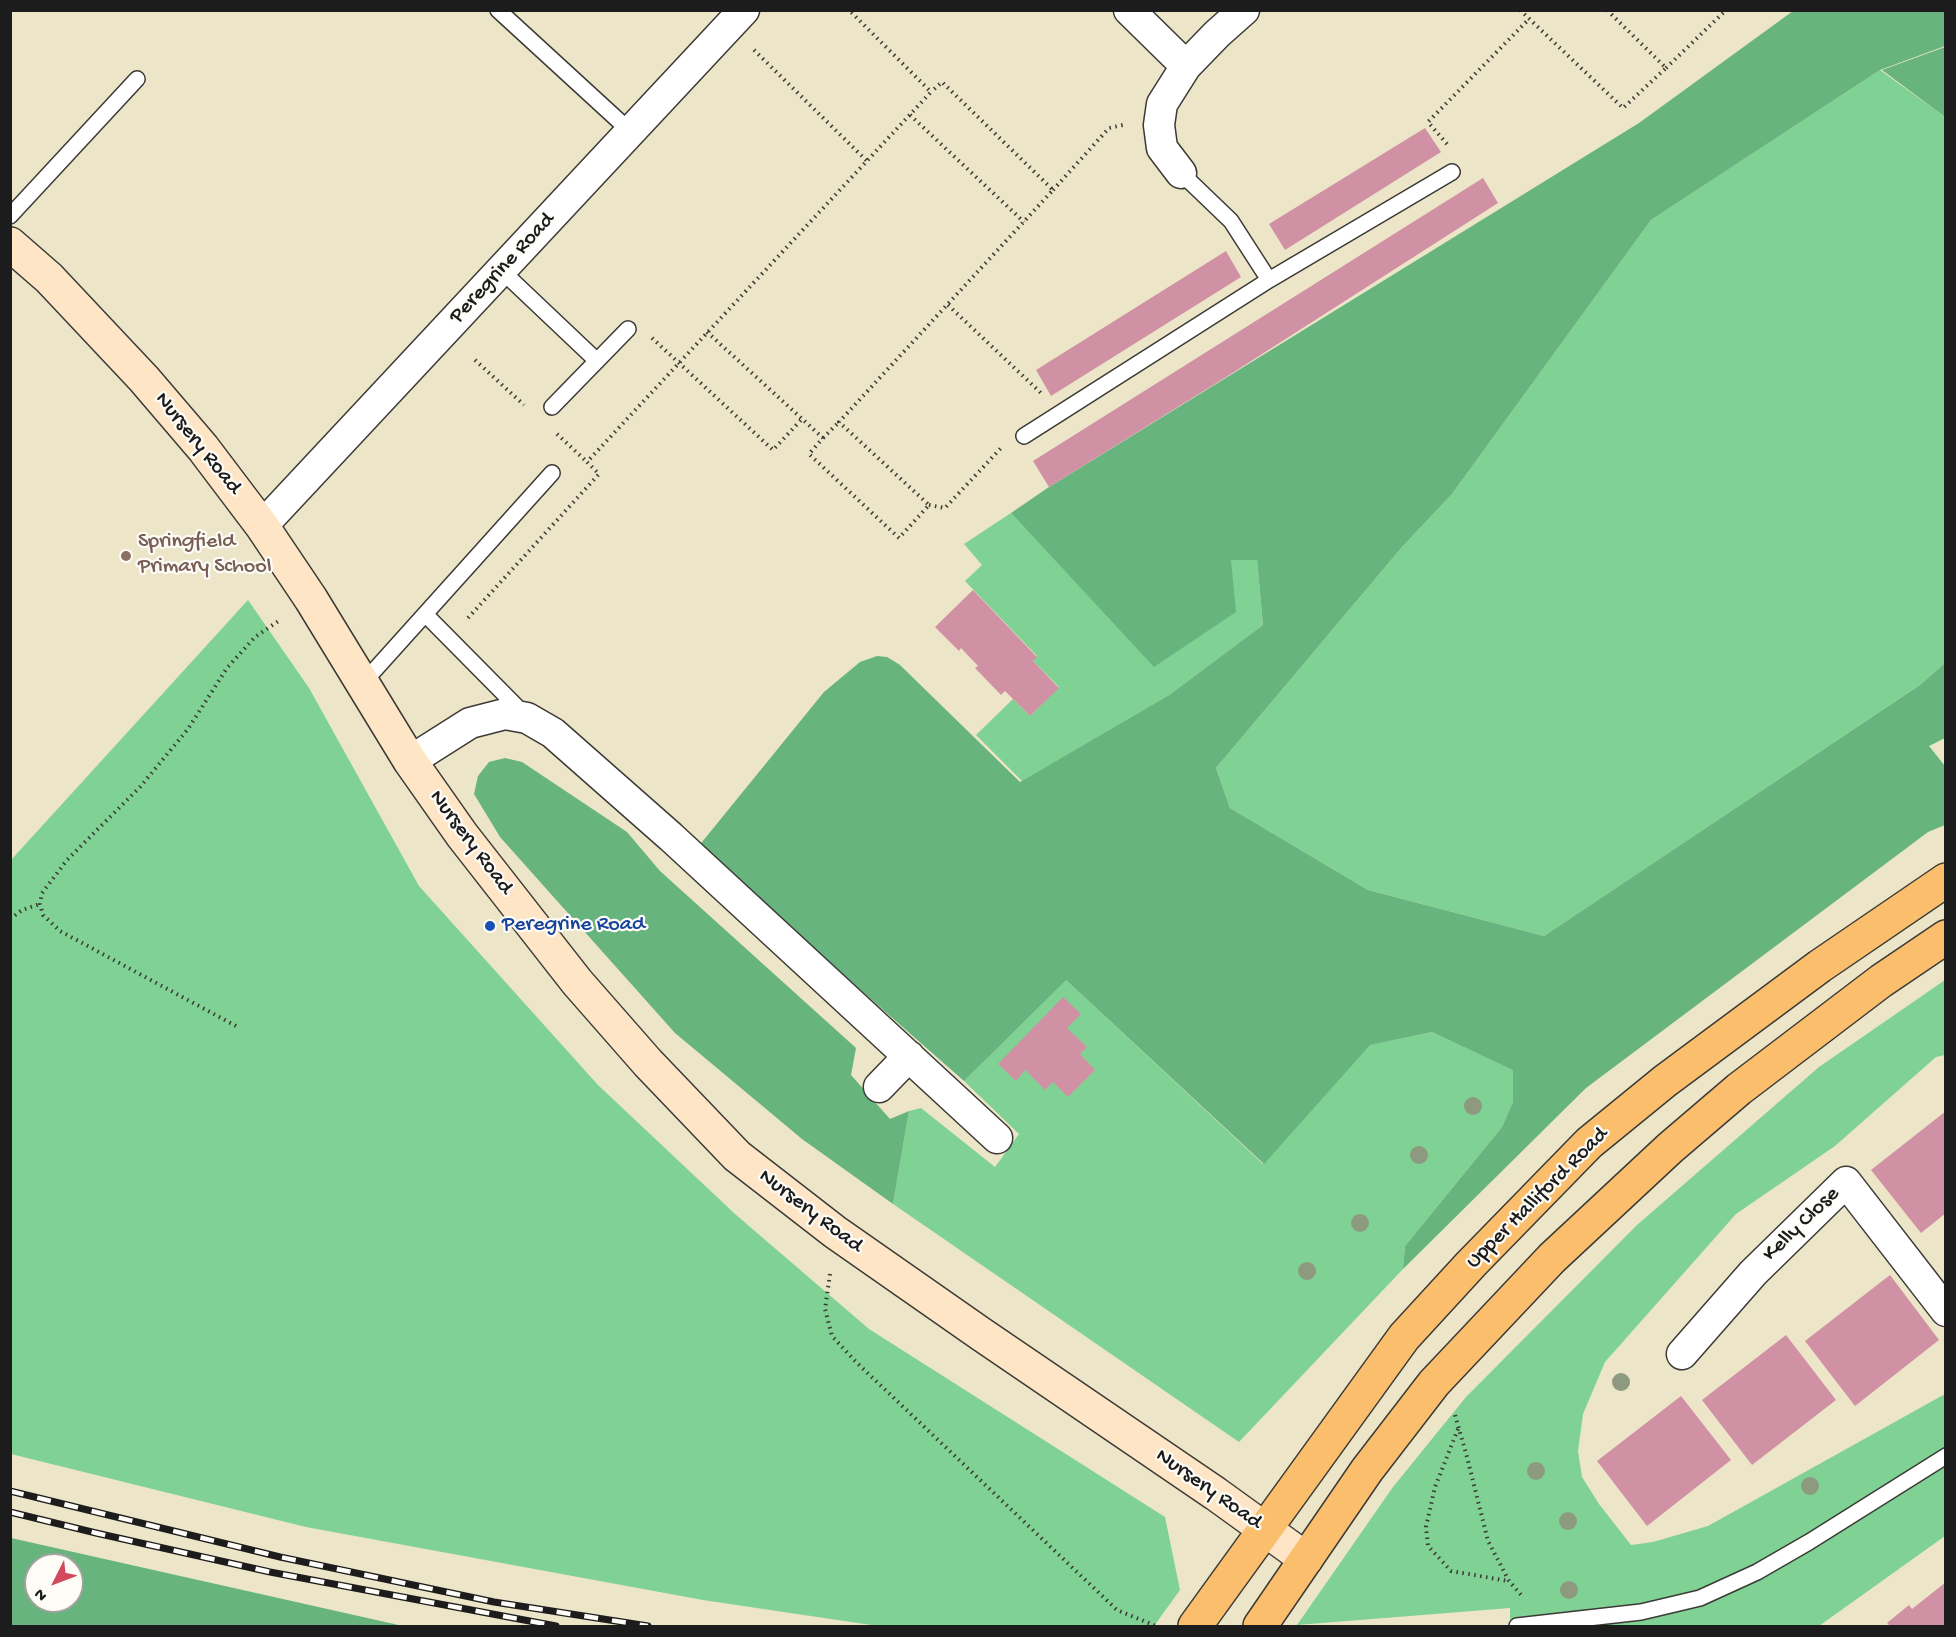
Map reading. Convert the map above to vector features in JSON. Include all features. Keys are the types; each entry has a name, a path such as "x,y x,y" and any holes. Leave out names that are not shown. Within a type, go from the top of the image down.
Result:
{"main road":[{"name":"Upper Halliford Road","path":"1203,1614 1404,1337 1589,1143 1665,1081 1820,966 1946,880"},
{"path":"1269,1613 1367,1470 1434,1383 1552,1258 1670,1148 1739,1089 1881,981 1946,937"}],"street":[{"path":"1129,10 1186,66"},
{"path":"1181,173 1162,148 1159,125 1162,104 1186,66 1244,10"},
{"name":"Peregrine Road","path":"262,526 737,18"},
{"name":"Nursery Road","path":"10,244 49,279 144,379 203,448 262,526 311,599 410,761 462,835 563,963 648,1063 737,1156 835,1232 1306,1559"},
{"path":"410,761 470,723 505,714 527,718 553,733 670,837 997,1138"},
{"path":"879,1087 909,1056"},
{"name":"Kelly Close","path":"1682,1354 1753,1273 1846,1182 1943,1304"}],"lane":[{"path":"498,10 631,132"},
{"path":"10,216 137,78"},
{"path":"1024,436 1269,280 1452,172"},
{"path":"1181,173 1231,221 1269,280"},
{"path":"502,271 597,361"},
{"path":"552,406 628,329"},
{"path":"363,684 552,473"},
{"path":"425,614 527,718"},
{"path":"1517,1626 1641,1612 1700,1598 1768,1566 1946,1456"}],"path":[{"path":"849,10 931,92"},
{"path":"1520,10 1623,108 1726,10"},
{"path":"1607,10 1666,68"},
{"path":"737,18 867,161"},
{"path":"1452,172 1464,164 1428,122 1529,19"},
{"path":"449,639 599,474 587,462 942,82 1053,190"},
{"path":"910,115 1024,222"},
{"path":"929,505 899,538 809,454 1109,128 1160,116"},
{"path":"948,305 1038,389 1056,416"},
{"path":"628,329 634,322 773,450 802,419"},
{"path":"707,332 823,438"},
{"path":"839,422 929,505 945,508 1010,437 1024,436"},
{"path":"236,1026 60,931 43,915 40,904 42,893 67,860 140,787 188,729 227,668 255,636 311,599"},
{"path":"10,919 22,910 40,904"},
{"path":"835,1232 825,1309 832,1336 856,1362 1117,1610 1156,1626"},
{"path":"1453,1410 1488,1541 1509,1581 1549,1623"},
{"path":"1458,1429 1435,1487 1426,1527 1428,1546 1451,1571 1509,1581"}],"green space":[{"path":"1793,11 1945,11 1945,46 1880,70 1651,220 1452,494 1402,547 1216,768 1230,808 1368,890 1544,936 1920,685 1945,663 1945,738 1929,746 1945,766 1945,825 1928,832 1586,1088 1403,1269 1405,1246 1502,1127 1513,1102 1513,1070 1432,1032 1370,1045 1264,1164 1066,980 964,1081 698,847 824,692 860,662 877,656 887,657 900,665 1020,782 1169,695 1263,625 1257,560 1231,560 1236,612 1154,667 1011,513 1049,487 1639,123"},
{"path":"1946,47 1945,117 1882,70"},
{"path":"1880,70 1945,117 1945,663 1920,685 1544,936 1368,890 1230,808 1216,768 1402,547 1452,494 1651,220"},
{"path":"1011,513 1154,666 1231,560 1257,560 1263,625 1169,695 1022,781 976,735 1013,699 1030,716 1059,687 1033,661 1037,656 965,581 982,565 964,544"},
{"path":"248,600 309,688 419,886 598,1085 735,1214 869,1329 1165,1517 1180,1590 1154,1626 878,1626 703,1600 306,1527 11,1454 11,860"},
{"path":"505,758 522,762 627,832 660,871 856,1048 851,1075 890,1119 909,1111 893,1204 802,1139 675,1033 500,837 474,794 478,776 489,762"},
{"path":"1065,979 1263,1164 1369,1045 1432,1032 1514,1070 1513,1102 1502,1127 1405,1246 1403,1269 1239,1442 893,1204 909,1111 921,1108 995,1167 1019,1134 964,1081"},
{"path":"1945,980 1945,1055 1936,1057 1835,1146 1736,1214 1605,1362 1583,1414 1578,1451 1582,1477 1599,1504 1631,1545 1653,1542 1708,1526 1945,1394 1945,1536 1819,1626 1510,1626 1510,1608 1297,1625 1393,1487 1466,1397 1637,1225 1819,1067"},
{"path":"11,1538 78,1553 24,1553 24,1613 84,1613 84,1554 403,1626 11,1626"}],"building":[{"path":"1425,128 1441,152 1285,250 1269,224"},
{"path":"1483,178 1498,203 1049,487 1033,461"},
{"path":"1226,251 1241,277 1051,396 1036,370"},
{"path":"973,590 1037,657 1033,661 1059,688 1030,716 1005,691 1001,695 975,668 978,666 961,648 959,651 935,627"},
{"path":"1063,997 1081,1014 1067,1028 1087,1047 1080,1054 1095,1070 1068,1097 1053,1082 1045,1090 1025,1070 1016,1081 998,1064"},
{"path":"1946,1111 1946,1213 1921,1233 1871,1170"},
{"path":"1890,1275 1939,1340 1855,1406 1805,1341"},
{"path":"1786,1335 1836,1400 1752,1465 1702,1400"},
{"path":"1681,1396 1731,1460 1647,1526 1597,1461"},
{"path":"1946,1582 1946,1626 1890,1626 1887,1623 1909,1605 1912,1609"}],"railway":[{"path":"10,1491 280,1557 494,1602 648,1626"},
{"path":"10,1512 270,1572 556,1626"}],"place":[{"name":"Springfield Primary School","path":"126,556"},
{"name":"Peregrine Road","path":"490,926"}]}
